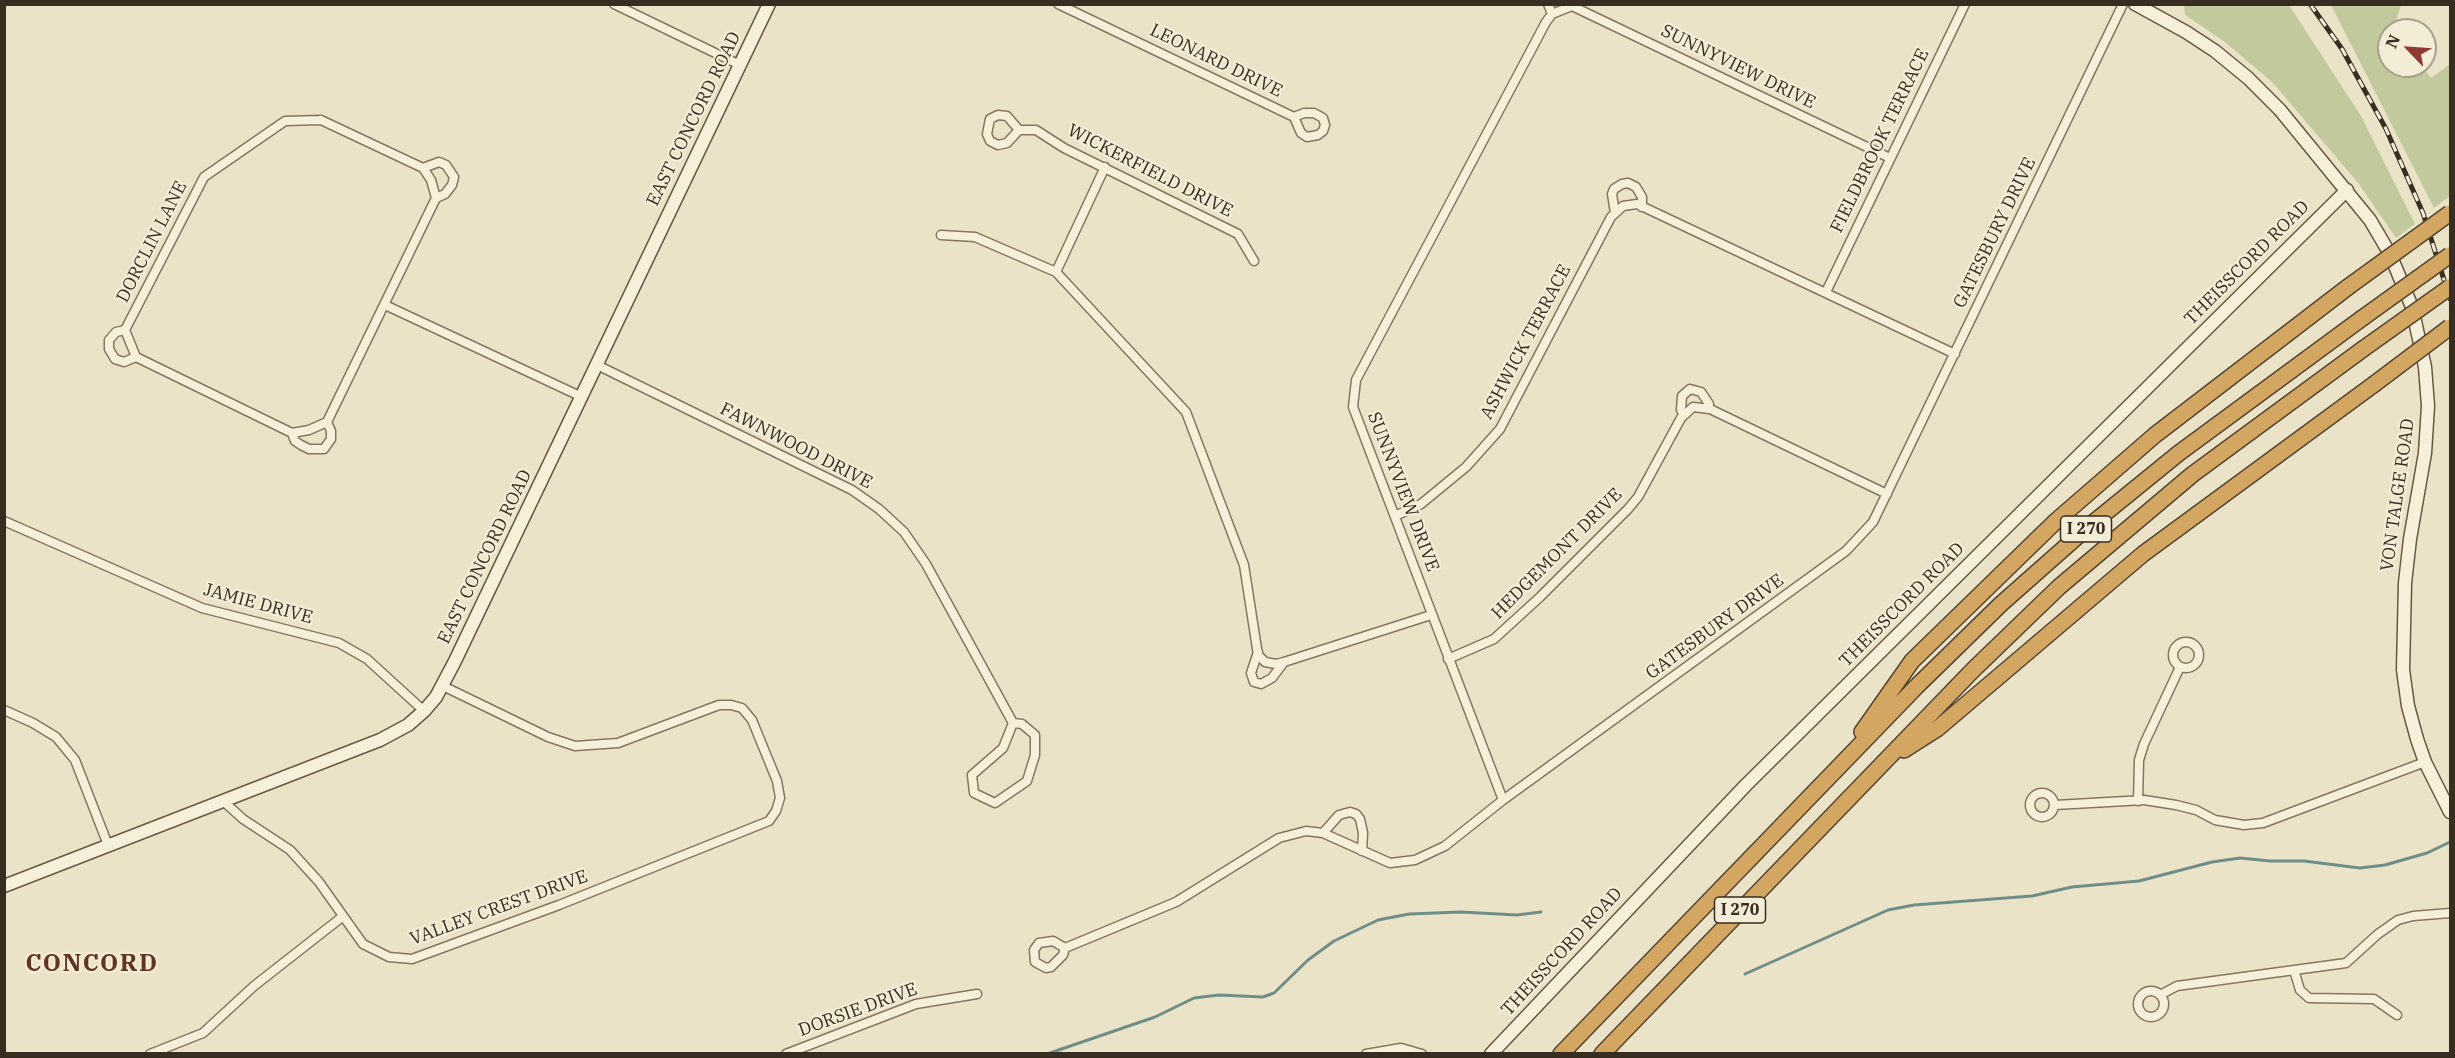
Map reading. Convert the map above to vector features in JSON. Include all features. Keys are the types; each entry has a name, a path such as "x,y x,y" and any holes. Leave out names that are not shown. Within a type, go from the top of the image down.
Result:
{"highway":[{"path":"1836,769 1912,661 2013,560 2155,435 2348,287 2451,213"},
{"name":"I 270","path":"1561,1053 1958,645 2088,527 2225,418 2451,255"},
{"name":"I 270","path":"1602,1053 2009,635 2103,549 2193,474 2451,287"},
{"path":"1879,767 1936,729 2143,554 2451,327"}],"street":[{"path":"614,4 740,65"},
{"name":"EAST CONCORD ROAD","path":"4,886 380,740 408,725 424,711 442,686 769,4"},
{"name":"LEONARD DRIVE","path":"1058,4 1294,117"},
{"path":"1548,4 1552,14"},
{"name":"FIELDBROOK TERRACE","path":"1826,292 1965,4"},
{"name":"GATESBURY DRIVE","path":"1065,948 1176,902 1279,838 1306,831 1323,832 1390,863 1415,860 1445,846 1503,800 1846,551 1873,522 2124,4"},
{"name":"VON TALGE ROAD","path":"2135,4 2198,40 2248,78 2291,122 2348,190 2370,220 2398,271 2417,324 2425,367 2427,433 2407,564 2403,646 2408,706 2425,762 2451,812"},
{"name":"SUNNYVIEW DRIVE","path":"1503,800 1353,407 1356,380 1552,14 1572,5 1890,158"},
{"name":"DORCLIN LANE","path":"285,120 321,120 423,168 432,162 446,165 454,177 452,185 445,194 436,198 327,422 331,431 330,439 324,449 309,449 295,441 292,433 136,357 125,330 204,177 285,120"},
{"name":"WICKERFIELD DRIVE","path":"1019,130 1036,130 1064,147 1238,234 1254,261"},
{"path":"1056,272 1105,167"},
{"path":"423,168 436,198"},
{"name":"ASHWICK TERRACE","path":"1395,516 1421,504 1466,467 1500,429 1615,213 1612,194 1614,189 1628,183 1636,187 1642,196 1642,207"},
{"name":"THEISSCORD ROAD","path":"1491,1053 1746,785 2348,190"},
{"path":"1615,213 1623,206 1636,204 1955,354"},
{"path":"941,235 975,237 1056,272 1186,412 1244,565 1258,652 1265,662 1276,664 1284,662 1431,615"},
{"path":"385,304 582,397"},
{"path":"125,330 116,332 109,340 109,349 115,359 124,362 136,357"},
{"name":"FAWNWOOD DRIVE","path":"597,365 823,475 852,490 879,509 904,532 926,564 1013,723"},
{"name":"HEDGEMONT DRIVE","path":"1448,659 1494,639 1540,597 1628,509 1638,497 1684,415 1682,396 1690,389 1701,392 1709,404 1708,409 1887,494"},
{"path":"1684,415 1693,407 1708,409"},
{"path":"292,433 309,430 327,422"},
{"name":"JAMIE DRIVE","path":"4,521 202,608 339,643 367,659 424,711"},
{"path":"1258,652 1251,673 1254,682 1261,684 1272,678 1284,662"},
{"path":"2138,801 2139,760 2144,744 2180,667"},
{"name":"VALLEY CREST DRIVE","path":"222,800 243,819 290,850 319,882 363,944 389,957 412,959 560,905 769,821 776,811 780,798 777,781 752,720 742,708 719,705 618,743 575,746 548,736 442,686"},
{"path":"4,710 33,723 56,737 75,760 108,845"},
{"name":"FAWNWOOD DRIVE","path":"1013,723 1022,724 1035,735 1035,755 1027,781 995,803 974,793 972,775 1003,748 1013,723"},
{"path":"2055,805 2138,801 2176,805 2229,824 2264,823 2425,762"},
{"path":"1323,832 1340,815 1350,812 1356,814 1360,819 1363,833 1362,851"},
{"path":"2160,995 2177,986 2346,963 2378,934 2398,920 2421,915 2451,913"},
{"path":"150,1053 203,1033 254,986 342,917"},
{"path":"2294,970 2300,990 2309,998 2374,999 2397,1015"},
{"name":"DORSIE DRIVE","path":"786,1053 916,1004 977,994"},
{"path":"1366,1053 1401,1048 1422,1053"}],"green space":[{"path":"2184,5 2289,5 2361,116 2415,224 2396,238 2359,184 2273,83 2225,42 2185,15"},
{"path":"2331,5 2401,5 2397,18 2377,18 2377,78 2437,78 2437,74 2450,64 2450,196 2434,208"}],"waterway":[{"path":"1745,974 1888,910 1914,905 2032,896 2072,887 2139,881 2212,862 2240,858 2304,861 2360,868 2385,865 2427,853 2450,842"},
{"path":"1047,1054 1155,1017 1194,998 1219,995 1263,997 1274,993 1308,960 1334,941 1378,920 1409,914 1461,912 1517,915 1541,912"}],"railway":[{"path":"2310,4 2342,49 2386,129 2423,213 2450,299"}],"district":[{"name":"CONCORD","path":"92,964"}]}
